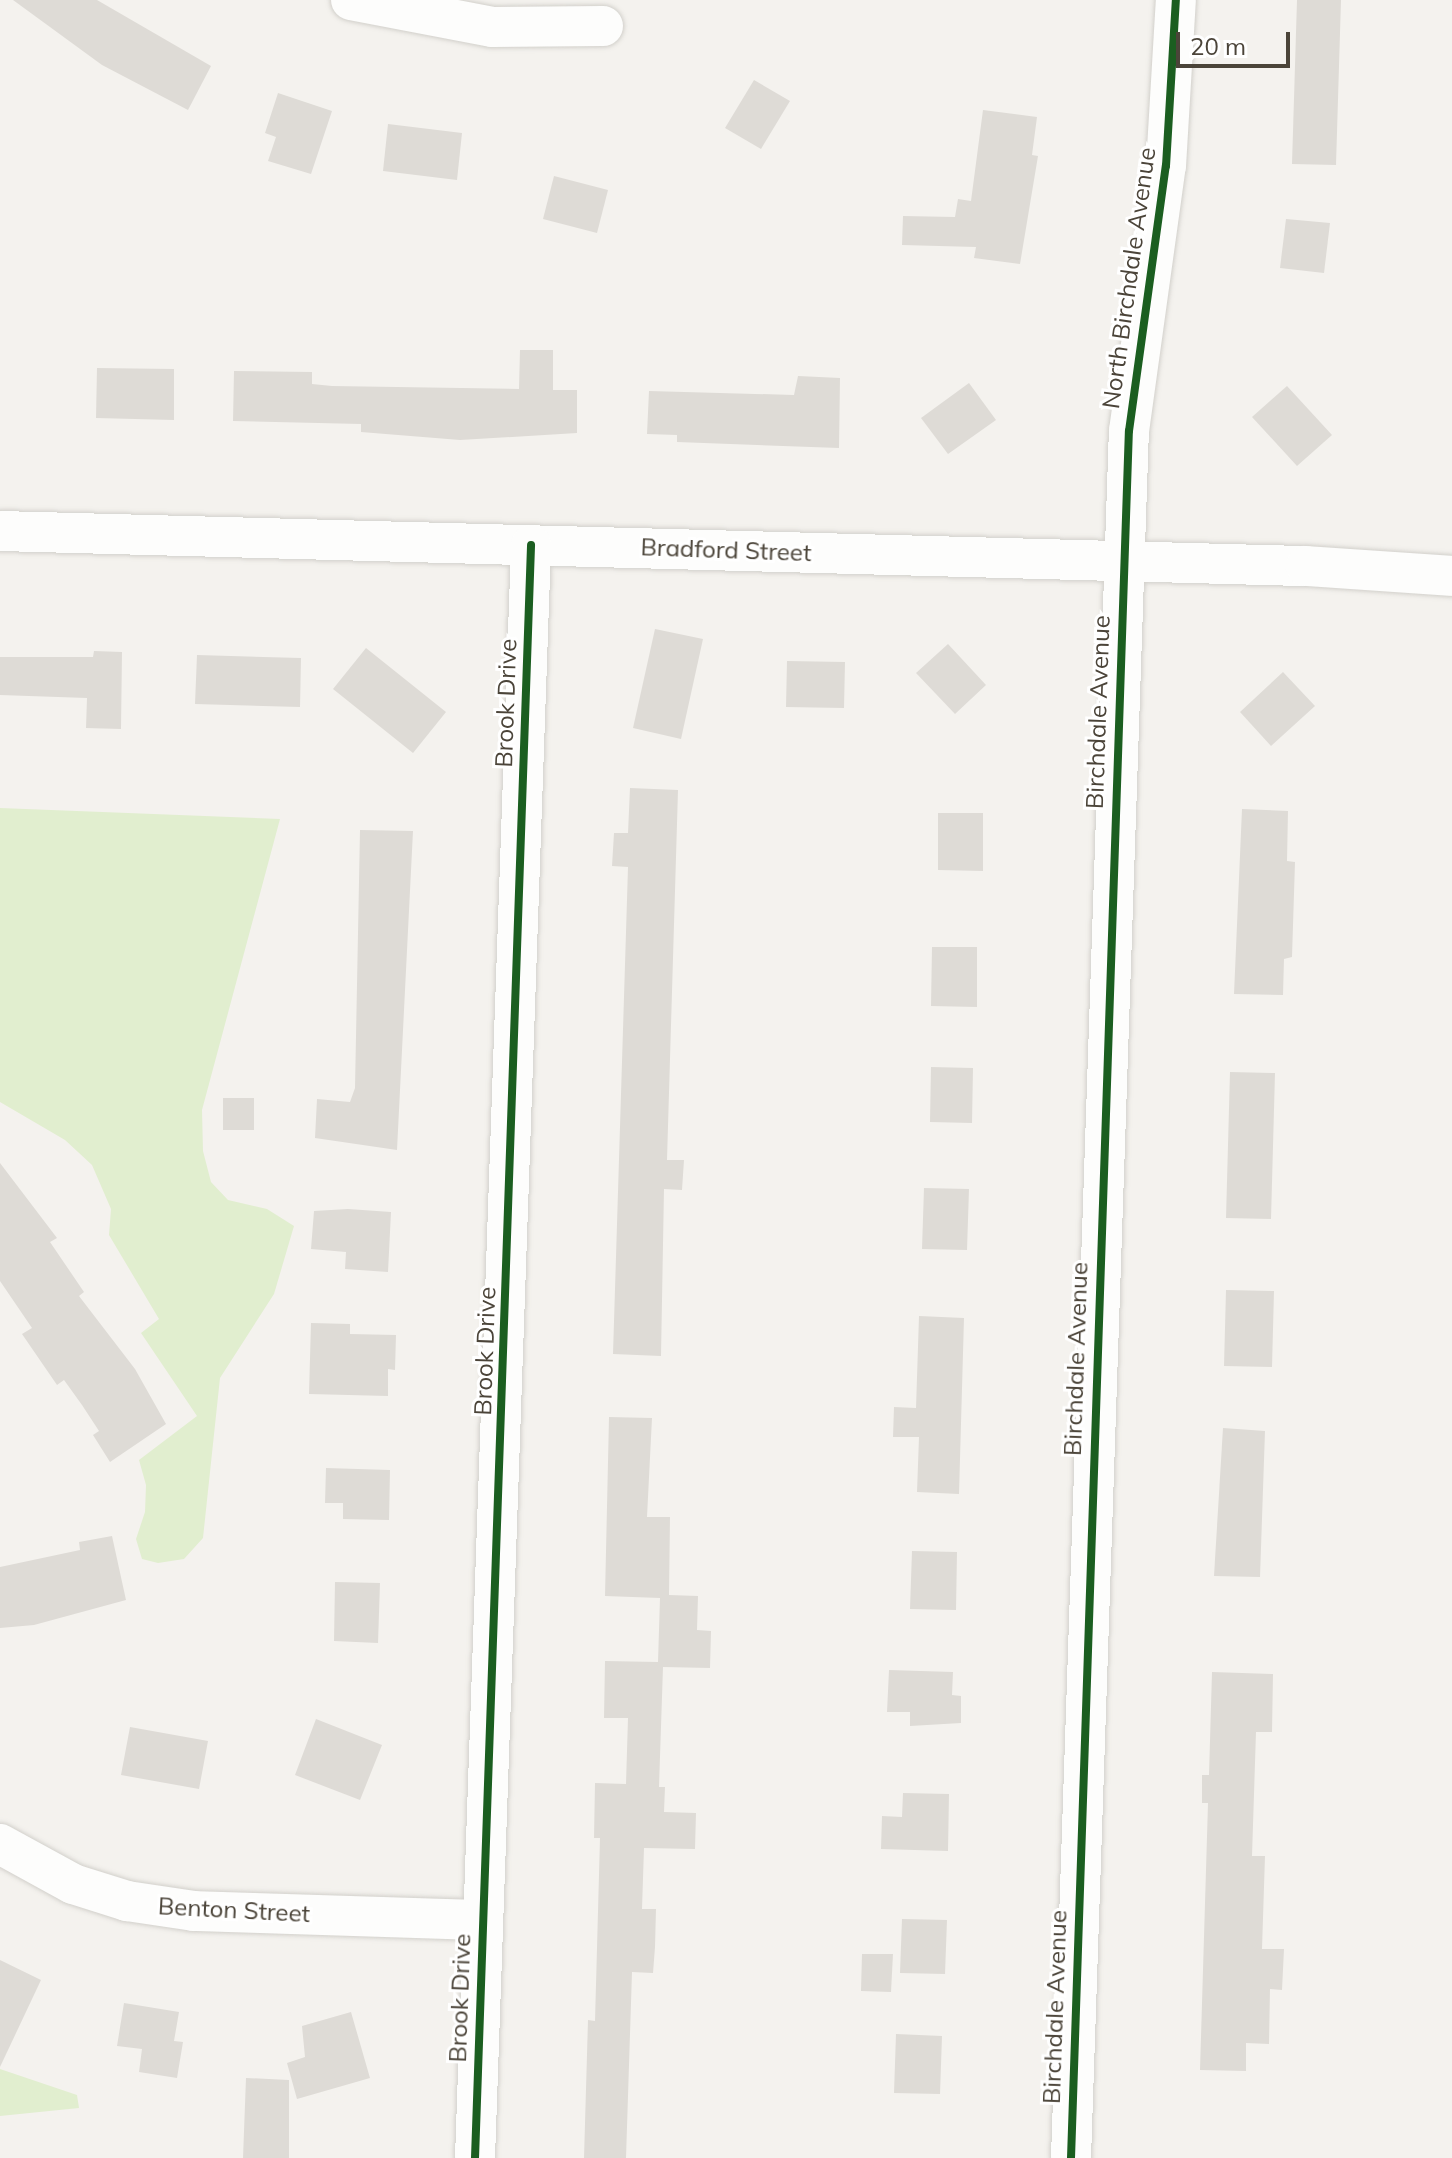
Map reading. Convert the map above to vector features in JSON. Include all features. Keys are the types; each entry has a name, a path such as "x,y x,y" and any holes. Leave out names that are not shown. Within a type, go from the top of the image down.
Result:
{"street":[{"path":"351,0 492,27 603,26"},
{"name":"North Birchdale Avenue","path":"1123,562 1129,431 1166,166 1176,0"},
{"name":"Bradford Street","path":"0,531 1123,562 1452,576"},
{"name":"Brook Drive","path":"475,2158 531,545"},
{"name":"Birchdale Avenue","path":"1071,2158 1123,562"},
{"name":"Benton Street","path":"0,1844 73,1884 127,1901 194,1911 482,1920"}],"green space":[{"path":"0,808 280,819 202,1110 203,1151 211,1182 228,1200 267,1209 294,1226 274,1294 220,1378 203,1538 184,1559 158,1563 142,1559 136,1539 145,1512 146,1485 139,1460 197,1416 141,1333 159,1319 109,1235 111,1209 92,1165 65,1140 0,1102"},
{"path":"0,2069 77,2095 79,2108 0,2116"}],"building":[{"path":"13,0 97,0 211,66 188,110 102,65"},
{"path":"1297,0 1341,0 1336,165 1292,164"},
{"path":"754,80 790,101 761,149 725,128"},
{"path":"278,93 332,111 311,174 268,161 276,137 265,133"},
{"path":"983,110 1037,117 1032,155 1038,156 1020,264 974,258 976,247 902,245 903,216 955,217 958,199 971,201"},
{"path":"388,124 462,133 457,180 383,171"},
{"path":"554,176 608,190 597,233 543,219"},
{"path":"1286,219 1330,223 1324,273 1280,268"},
{"path":"520,350 553,350 553,390 577,390 577,433 460,440 361,432 361,424 233,421 234,371 312,372 312,384 332,386 519,389"},
{"path":"97,368 174,369 174,420 96,418"},
{"path":"798,376 840,378 839,448 677,442 677,435 647,434 649,391 794,395"},
{"path":"969,383 996,420 948,454 921,418"},
{"path":"1287,386 1332,435 1297,466 1252,417"},
{"path":"655,629 703,639 681,739 633,728"},
{"path":"948,644 986,685 955,714 916,673"},
{"path":"366,648 446,712 413,753 333,689"},
{"path":"94,651 122,652 121,729 86,728 87,698 0,695 0,657 93,657"},
{"path":"197,655 301,658 300,707 195,704"},
{"path":"787,661 845,662 844,708 786,707"},
{"path":"1283,672 1315,706 1271,746 1240,712"},
{"path":"630,788 678,790 667,1160 684,1160 682,1190 664,1189 661,1356 613,1354 628,867 612,866 614,833 628,833"},
{"path":"1242,809 1288,811 1287,861 1295,862 1292,957 1284,959 1283,995 1234,994"},
{"path":"938,813 983,813 983,871 938,870"},
{"path":"360,830 413,831 397,1150 315,1138 317,1099 350,1102 355,1088"},
{"path":"932,947 977,947 977,1007 931,1006"},
{"path":"931,1067 973,1068 972,1123 930,1122"},
{"path":"1230,1072 1275,1073 1271,1219 1226,1218"},
{"path":"223,1098 254,1098 254,1130 223,1130"},
{"path":"0,1163 57,1238 50,1242 84,1292 79,1296 135,1369 166,1424 110,1462 93,1435 99,1431 82,1405 64,1380 57,1385 22,1334 32,1328 0,1281"},
{"path":"924,1188 969,1189 967,1250 922,1249"},
{"path":"348,1209 391,1212 388,1272 345,1269 346,1252 311,1249 314,1211"},
{"path":"1226,1290 1274,1291 1272,1367 1224,1366"},
{"path":"919,1316 964,1318 959,1494 917,1492 919,1437 893,1437 894,1407 916,1408"},
{"path":"311,1323 350,1324 350,1334 396,1335 395,1370 388,1369 388,1396 309,1394"},
{"path":"609,1417 652,1418 647,1517 670,1517 669,1595 698,1596 697,1630 711,1631 710,1668 663,1667 659,1787 665,1787 664,1812 696,1813 695,1849 644,1848 642,1909 656,1909 655,1947 653,1973 632,1972 626,2158 584,2158 588,2020 595,2021 600,1838 594,1838 595,1783 626,1784 628,1718 604,1718 605,1661 658,1662 660,1598 605,1596"},
{"path":"1223,1428 1265,1431 1260,1577 1214,1576"},
{"path":"326,1468 390,1470 389,1520 343,1519 343,1503 325,1503"},
{"path":"112,1536 126,1600 34,1625 0,1628 0,1567 80,1550 79,1542"},
{"path":"912,1551 957,1552 956,1610 910,1609"},
{"path":"335,1582 380,1583 378,1643 334,1641"},
{"path":"889,1670 953,1672 952,1695 961,1696 961,1723 910,1726 910,1712 887,1712"},
{"path":"1212,1672 1273,1674 1272,1732 1256,1732 1252,1856 1265,1856 1262,1949 1284,1949 1282,1990 1270,1989 1269,2044 1246,2043 1246,2071 1200,2070 1208,1803 1202,1803 1202,1775 1209,1775"},
{"path":"316,1719 382,1745 360,1800 295,1775"},
{"path":"130,1727 208,1741 199,1789 121,1775"},
{"path":"903,1793 949,1794 948,1851 881,1849 882,1816 902,1817"},
{"path":"902,1919 947,1920 945,1974 900,1973"},
{"path":"862,1954 893,1954 891,1992 861,1991"},
{"path":"0,1960 41,1980 0,2067"},
{"path":"124,2003 179,2012 174,2041 183,2042 177,2078 139,2072 142,2049 117,2046"},
{"path":"351,2012 370,2078 297,2099 287,2063 305,2057 302,2026"},
{"path":"896,2034 942,2036 940,2094 894,2093"},
{"path":"246,2078 289,2080 289,2158 243,2158"}],"cycle path":[{"path":"1071,2158 1129,431 1166,166 1176,0"},
{"path":"475,2158 531,545"}]}
